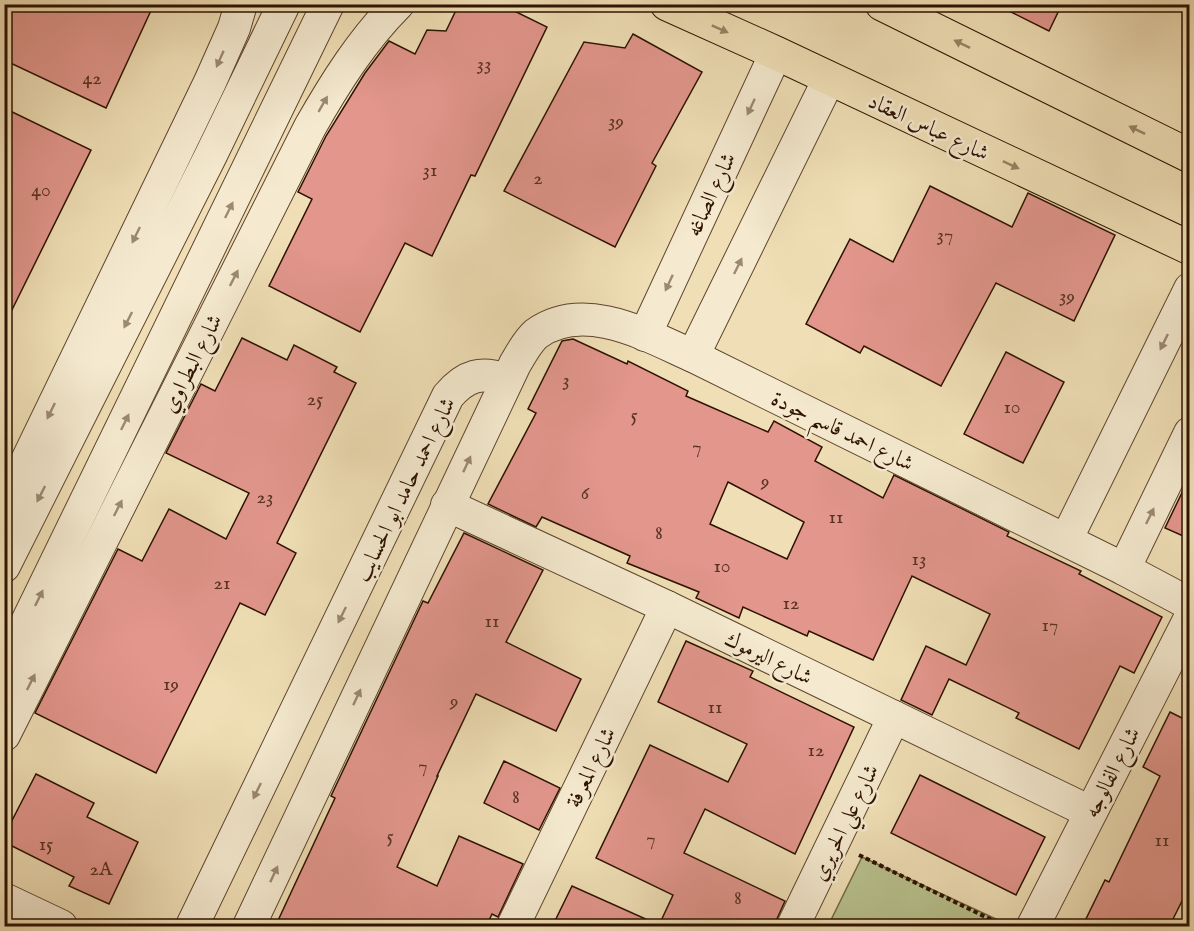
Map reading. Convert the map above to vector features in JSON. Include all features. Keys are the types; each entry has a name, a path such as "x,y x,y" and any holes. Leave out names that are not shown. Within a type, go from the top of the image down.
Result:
{"main road":[{"name":"شارع عباس العقاد","path":"667,4 1190,248"},
{"path":"882,4 1190,156"}],"street":[{"path":"4,508 210,82 234,28 241,4"},
{"path":"4,566 211,155 284,4"},
{"path":"4,669 328,4"},
{"name":"شارع البطراوي","path":"4,735 310,127 349,63 394,6"},
{"name":"شارع الصاغه","path":"645,335 776,53"},
{"path":"693,357 829,79"},
{"path":"1066,540 1190,289"},
{"name":"شارع احمد قاسم جودة","path":"507,380 524,348 536,335 553,325 571,320 589,320 623,327 693,357 1066,540 1190,604"},
{"name":"شارع احمد حامد ابو الحسايب","path":"192,927 448,396 457,386 480,375 492,375 507,380 249,927"},
{"path":"1124,569 1190,433"},
{"name":"شارع اليرموك","path":"447,505 667,607 1090,812"},
{"name":"شارع المعرفة","path":"513,927 667,607"},
{"name":"شارع الفالوجه","path":"1034,927 1090,812 1190,618"},
{"name":"شارع علي الحريري","path":"793,927 894,717"},
{"path":"4,900 61,927"}],"path":[{"path":"834,842 1004,927"}],"green space":[{"path":"862,857 1011,926 828,926"}],"building":[{"path":"15,4 154,4 106,108 4,60 4,27"},
{"path":"459,4 500,4 547,27 475,176 471,175 432,256 405,243 360,332 269,286 312,199 298,192 326,136 365,73 389,41 415,54 427,30 446,31"},
{"path":"995,4 1062,4 1049,31"},
{"path":"633,34 702,72 652,163 656,166 615,247 504,191 584,42 625,48"},
{"path":"4,108 91,150 4,326"},
{"path":"930,186 1012,227 1028,193 1115,235 1074,321 996,283 941,386 864,346 860,353 806,324 850,239 893,262"},
{"path":"242,338 287,360 294,345 337,367 334,372 356,383 277,543 296,553 265,615 240,603 156,773 35,713 118,549 142,561 169,509 226,539 249,493 166,453 201,384 215,391"},
{"path":"573,339 627,364 628,361 688,391 686,396 768,432 774,421 822,447 815,461 883,498 894,475 1009,532 1007,536 1081,571 1079,574 1162,617 1134,673 1120,666 1079,749 1016,718 1019,713 949,679 932,715 901,700 926,646 966,665 990,614 912,576 873,660 809,631 807,636 743,607 739,618 696,598 699,592 627,563 630,556 542,517 536,527 488,504 536,413 528,409 562,341","holes":["728,482 804,522 787,559 710,524"]},
{"path":"1006,352 1064,382 1023,463 964,434"},
{"path":"1190,476 1190,539 1165,528"},
{"path":"464,533 543,570 506,642 581,679 556,731 476,694 397,867 437,886 459,836 523,864 498,917 492,914 486,927 275,927 335,798 331,796 423,601 428,603"},
{"path":"686,641 753,671 750,677 854,727 795,854 705,809 684,853 785,901 774,927 552,927 572,886 659,925 673,895 596,858 650,745 728,782 747,744 658,702"},
{"path":"1170,712 1190,722 1190,885 1169,927 1082,927 1105,880 1109,882 1160,776 1143,767"},
{"path":"504,761 560,788 539,830 484,803"},
{"path":"36,774 94,803 87,817 138,842 109,904 69,886 74,877 4,842 4,836"},
{"path":"920,775 1045,837 1016,895 891,833"}]}
